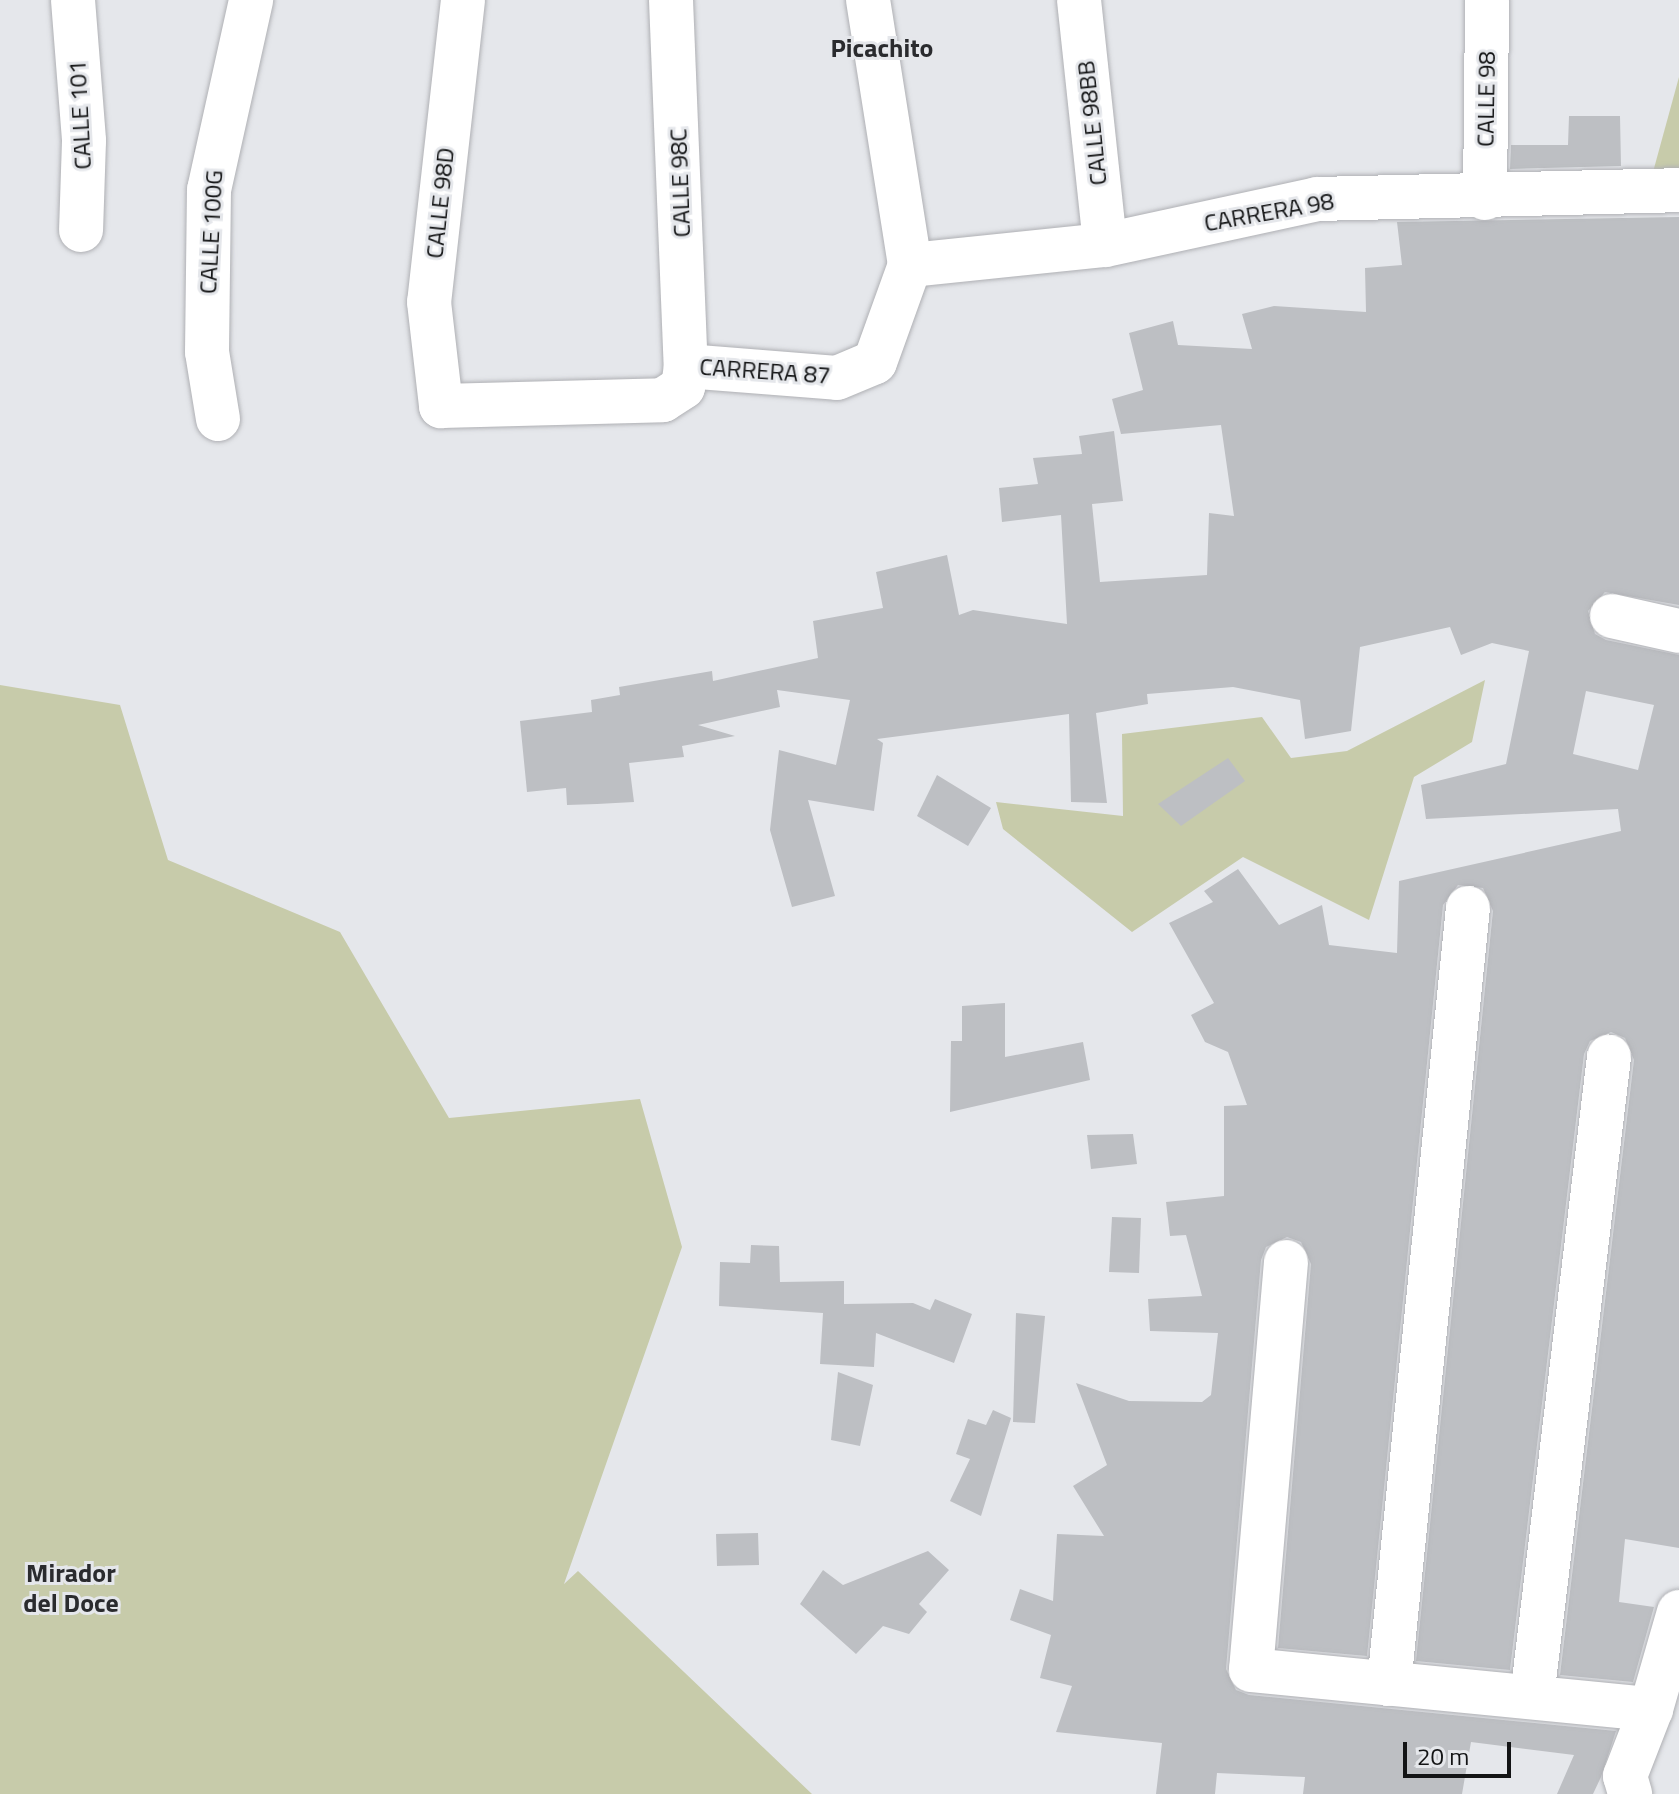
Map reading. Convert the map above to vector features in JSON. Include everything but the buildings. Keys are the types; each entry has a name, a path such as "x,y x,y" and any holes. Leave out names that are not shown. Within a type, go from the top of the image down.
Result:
{"street":[{"name":"CALLE 101","path":"73,0 84,141 81,230"},
{"name":"CALLE 100G","path":"218,419 207,352 209,190 251,0"},
{"name":"CALLE 98D","path":"441,406 429,302 463,0"},
{"name":"CALLE 98C","path":"671,0 686,366"},
{"path":"868,0 910,265"},
{"name":"CALLE 98BB","path":"1079,0 1105,245"},
{"name":"CALLE 98","path":"1485,198 1487,0"},
{"name":"CARRERA 98","path":"910,265 1105,245 1317,199 1485,198 1679,190"},
{"name":"CARRERA 87","path":"441,406 663,400 683,387 686,366 860,374 883,348 885,325 910,265"},
{"path":"1612,616 1679,631"},
{"path":"1389,1684 1468,908"},
{"path":"1532,1697 1609,1057"},
{"path":"1286,1262 1248,1662 1265,1675 1651,1709"},
{"path":"1630,1794 1625,1776 1651,1709 1679,1612"}],"green space":[{"path":"1679,77 1679,175 1650,183"},
{"path":"1485,680 1472,742 1414,777 1369,920 1243,857 1132,932 1003,829 996,802 1123,816 1122,734 1262,717 1291,758 1347,751"},
{"path":"0,685 120,705 168,860 340,932 449,1118 640,1099 682,1247 564,1584 578,1571 812,1794 0,1794"}],"district":[{"name":"Picachito","path":"882,48"},
{"name":"Mirador del Doce","path":"71,1588"}]}
